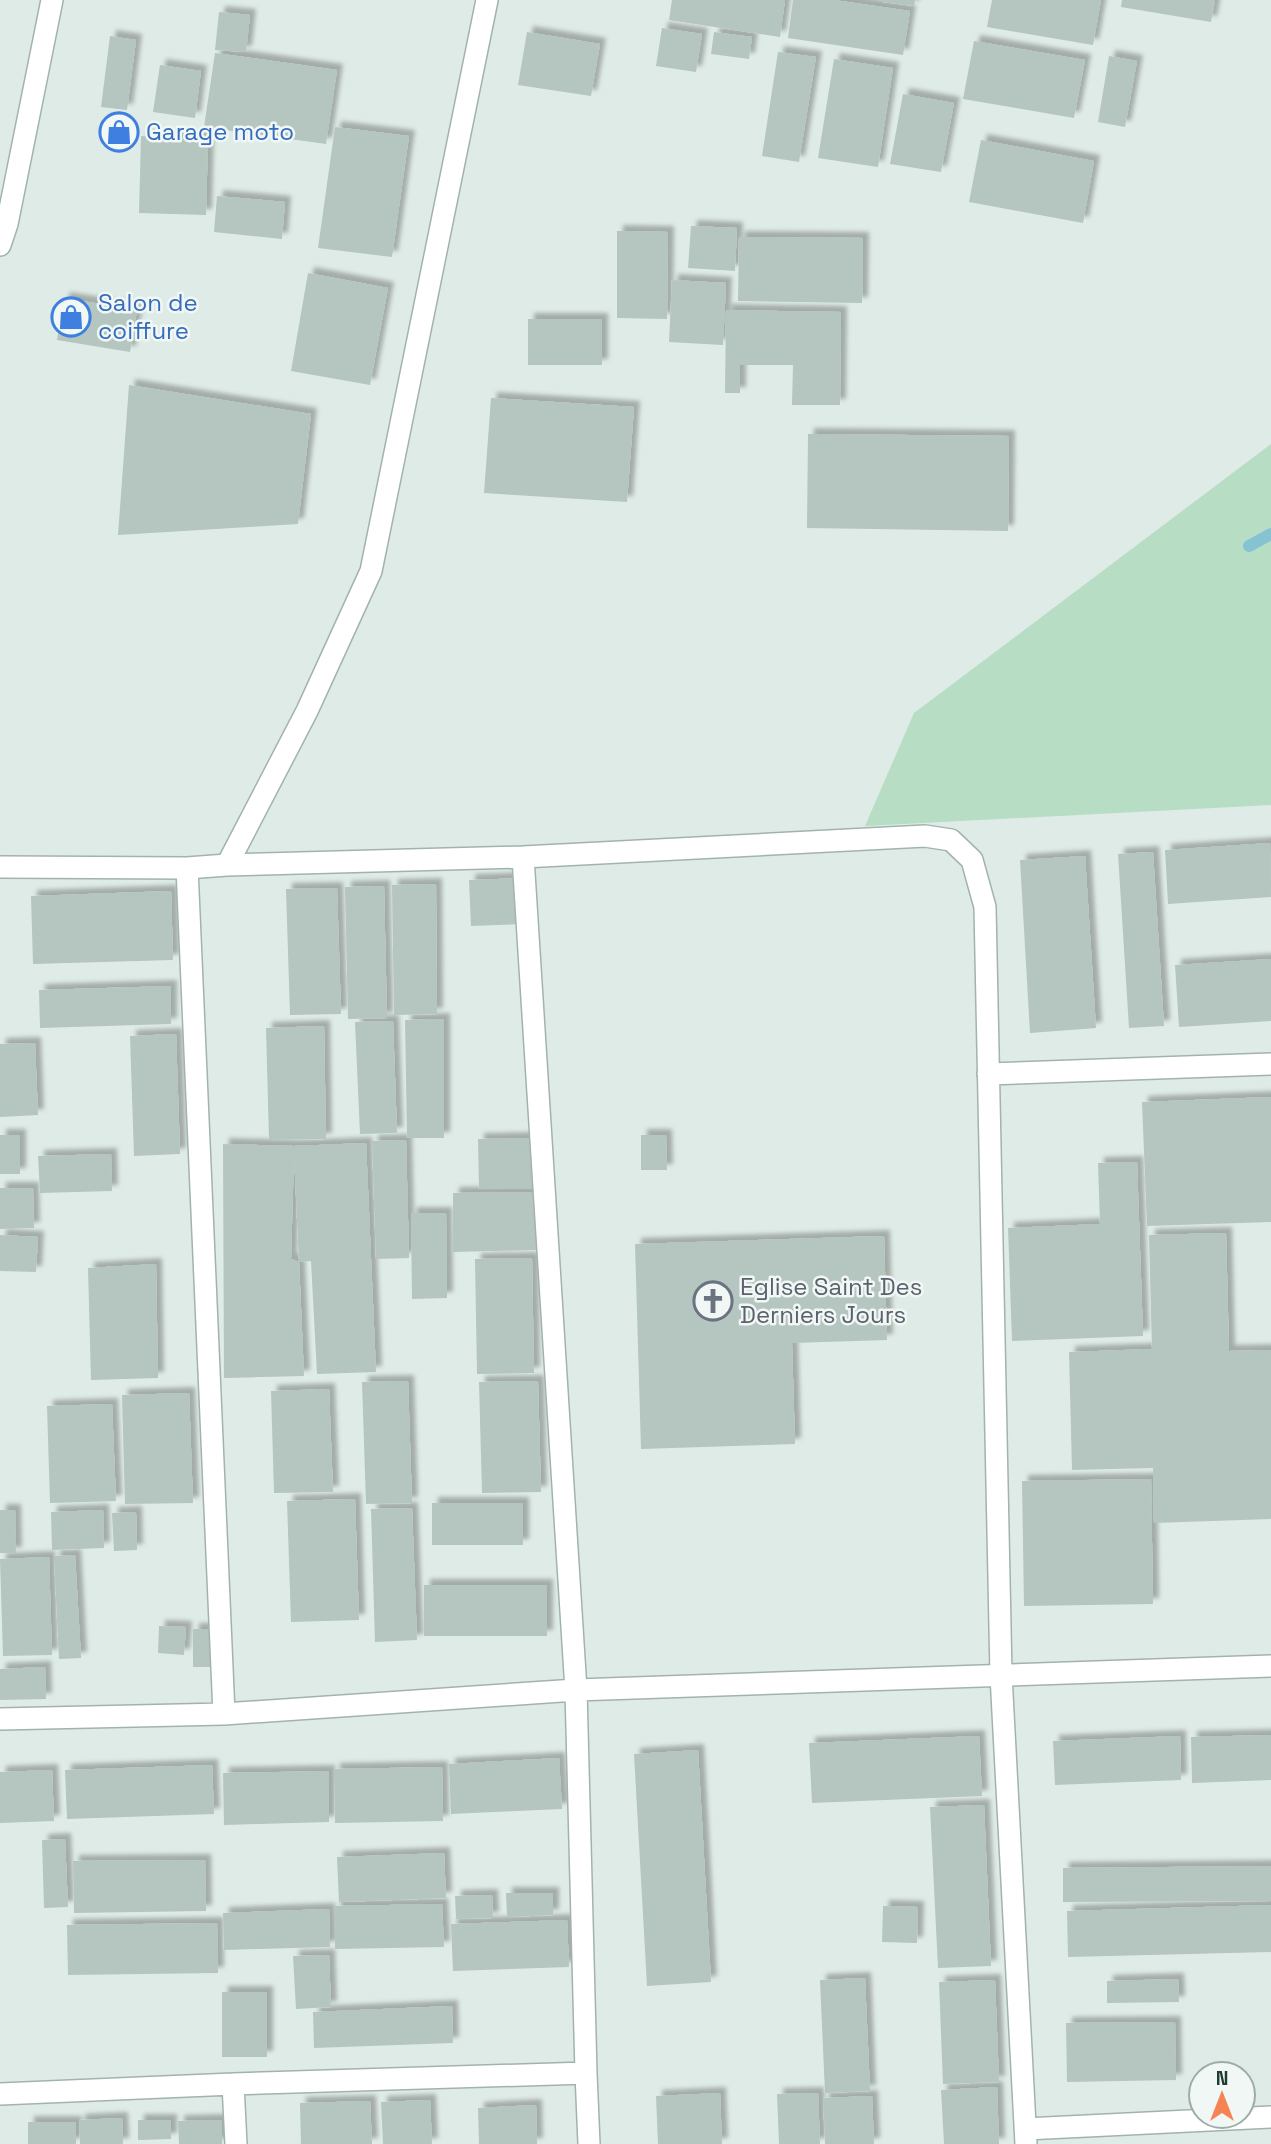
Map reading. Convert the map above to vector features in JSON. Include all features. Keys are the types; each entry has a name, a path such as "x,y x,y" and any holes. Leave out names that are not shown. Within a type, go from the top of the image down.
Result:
{"street":[{"path":"0,245 52,0"},
{"path":"227,865 307,711 371,571 487,0"},
{"path":"0,867 187,868 523,857 925,836 950,840 972,860 985,907 1001,1675 1025,2137 1271,2118"},
{"path":"523,857 576,1690 589,2144"},
{"path":"187,868 225,1714"},
{"path":"988,1074 1271,1064"},
{"path":"0,1719 225,1714 576,1690 1271,1667"},
{"path":"0,2094 586,2073"},
{"path":"233,2084 236,2144"}],"green space":[{"path":"1271,444 1271,805 865,826 914,713"}],"building":[{"path":"672,0 785,0 780,37 669,20"},
{"path":"793,0 834,0 910,11 903,55 788,38"},
{"path":"883,0 915,0 914,6"},
{"path":"992,0 1101,0 1093,45 987,27"},
{"path":"1122,0 1215,0 1211,22 1121,7"},
{"path":"219,12 250,15 246,52 215,50"},
{"path":"662,28 702,34 696,72 656,66"},
{"path":"527,32 600,44 591,96 518,85"},
{"path":"714,32 752,37 749,59 711,54"},
{"path":"110,36 136,40 127,110 101,107"},
{"path":"974,41 1085,60 1074,118 963,99"},
{"path":"778,52 816,57 799,162 762,156"},
{"path":"215,53 337,70 326,144 204,127"},
{"path":"1109,56 1137,61 1125,127 1098,122"},
{"path":"834,59 893,68 878,167 818,158"},
{"path":"160,65 201,71 195,118 153,112"},
{"path":"903,94 954,103 941,172 890,164"},
{"path":"335,127 409,136 392,257 318,248"},
{"path":"141,136 208,138 206,215 139,213"},
{"path":"981,140 1094,161 1083,223 969,202"},
{"path":"217,196 285,202 282,239 214,232"},
{"path":"691,226 737,228 735,271 688,268"},
{"path":"617,231 668,232 667,319 617,318"},
{"path":"739,237 863,238 862,303 738,301"},
{"path":"308,273 388,288 370,385 291,371"},
{"path":"672,280 726,283 723,345 669,342"},
{"path":"64,298 137,310 130,352 57,340"},
{"path":"726,310 841,312 840,405 792,405 793,365 740,365 740,393 725,393"},
{"path":"528,319 602,319 602,365 528,365"},
{"path":"129,385 311,414 298,524 118,535"},
{"path":"491,398 634,407 627,502 484,493"},
{"path":"808,434 1009,436 1008,531 807,528"},
{"path":"1270,843 1271,897 1168,904 1165,850"},
{"path":"1153,852 1164,1026 1129,1028 1118,854"},
{"path":"1085,856 1096,1028 1030,1033 1020,860"},
{"path":"521,878 523,924 471,926 469,880"},
{"path":"436,884 437,1014 394,1015 392,885"},
{"path":"384,886 387,1018 348,1019 345,887"},
{"path":"337,888 341,1014 290,1015 286,889"},
{"path":"171,891 173,960 33,964 31,896"},
{"path":"1271,959 1271,1021 1179,1027 1175,965"},
{"path":"171,986 171,1024 40,1028 39,990"},
{"path":"444,1019 444,1138 407,1138 405,1020"},
{"path":"393,1021 397,1133 360,1134 355,1022"},
{"path":"324,1026 326,1139 269,1140 266,1028"},
{"path":"176,1034 180,1154 134,1156 130,1036"},
{"path":"35,1043 38,1115 0,1117 0,1044"},
{"path":"1271,1097 1271,1222 1147,1226 1142,1102"},
{"path":"0,1135 20,1135 20,1174 0,1174"},
{"path":"641,1135 666,1135 667,1170 641,1170"},
{"path":"532,1138 532,1189 479,1189 478,1139"},
{"path":"406,1140 409,1258 376,1259 372,1141"},
{"path":"366,1143 376,1372 317,1374 311,1261 299,1262 304,1376 224,1378 223,1144 294,1146","holes":["294,1154 299,1262 291,1259"]},
{"path":"111,1154 112,1191 40,1193 38,1156"},
{"path":"1137,1162 1143,1336 1012,1341 1008,1228 1100,1224 1098,1163"},
{"path":"0,1188 33,1188 34,1228 0,1229"},
{"path":"536,1192 537,1250 453,1252 453,1193"},
{"path":"411,1213 446,1213 447,1298 412,1299"},
{"path":"1226,1233 1229,1351 1271,1350 1271,1519 1154,1523 1153,1468 1072,1470 1069,1352 1152,1349 1149,1235"},
{"path":"0,1235 38,1237 36,1272 0,1271"},
{"path":"884,1236 887,1340 792,1343 795,1444 641,1449 635,1244"},
{"path":"532,1258 534,1373 477,1374 475,1259"},
{"path":"156,1264 158,1378 91,1380 88,1268"},
{"path":"408,1381 412,1503 366,1504 362,1382"},
{"path":"538,1381 541,1492 482,1493 479,1382"},
{"path":"329,1389 333,1492 274,1493 271,1391"},
{"path":"189,1393 193,1503 125,1504 122,1395"},
{"path":"112,1404 116,1501 50,1503 47,1406"},
{"path":"1151,1479 1153,1604 1024,1606 1022,1481"},
{"path":"355,1499 359,1620 291,1622 287,1501"},
{"path":"432,1503 523,1503 523,1545 432,1545"},
{"path":"412,1508 417,1640 375,1642 371,1509"},
{"path":"0,1510 15,1510 16,1553 0,1553"},
{"path":"103,1510 104,1548 52,1550 51,1512"},
{"path":"136,1512 137,1550 114,1551 112,1513"},
{"path":"75,1555 81,1658 59,1659 54,1556"},
{"path":"49,1557 52,1655 3,1656 0,1559"},
{"path":"424,1585 547,1585 547,1636 424,1636"},
{"path":"159,1626 186,1627 184,1655 158,1653"},
{"path":"193,1629 215,1629 215,1667 193,1667"},
{"path":"45,1667 46,1699 0,1700 0,1669"},
{"path":"1271,1735 1271,1780 1192,1783 1191,1737"},
{"path":"979,1736 982,1796 812,1803 809,1743"},
{"path":"1180,1736 1181,1780 1055,1785 1053,1741"},
{"path":"698,1750 711,1982 647,1986 634,1754"},
{"path":"559,1758 562,1809 451,1814 449,1764"},
{"path":"212,1765 214,1814 67,1819 65,1770"},
{"path":"442,1767 443,1821 335,1823 334,1769"},
{"path":"52,1770 54,1821 0,1823 0,1772"},
{"path":"329,1771 329,1822 224,1825 223,1773"},
{"path":"984,1805 991,1966 938,1968 930,1807"},
{"path":"65,1839 68,1907 44,1908 42,1840"},
{"path":"444,1853 446,1898 339,1902 337,1857"},
{"path":"205,1860 206,1911 74,1913 73,1861"},
{"path":"1271,1866 1271,1901 1063,1902 1063,1868"},
{"path":"506,1893 553,1893 553,1915 507,1917"},
{"path":"492,1895 493,1918 456,1919 455,1896"},
{"path":"442,1904 444,1947 335,1949 335,1906"},
{"path":"1271,1905 1271,1952 1068,1957 1067,1911"},
{"path":"883,1906 918,1907 917,1943 882,1942"},
{"path":"329,1909 330,1947 224,1950 223,1913"},
{"path":"567,1920 569,1967 453,1971 451,1924"},
{"path":"217,1923 218,1973 68,1975 67,1925"},
{"path":"329,1955 331,2007 296,2009 293,1956"},
{"path":"865,1978 870,2091 825,2093 820,1980"},
{"path":"1178,1979 1179,2002 1107,2003 1107,1981"},
{"path":"995,1980 999,2082 943,2084 939,1982"},
{"path":"222,1992 267,1992 267,2057 222,2057"},
{"path":"452,2006 453,2043 314,2048 313,2012"},
{"path":"1175,2022 1176,2080 1067,2082 1066,2023"},
{"path":"997,2087 999,2144 944,2144 941,2090"},
{"path":"720,2093 722,2144 658,2144 656,2096"},
{"path":"818,2093 820,2144 779,2144 777,2094"},
{"path":"872,2096 874,2144 825,2144 823,2098"},
{"path":"430,2100 432,2144 383,2144 381,2102"},
{"path":"370,2101 372,2144 301,2144 300,2103"},
{"path":"536,2105 537,2144 479,2144 478,2108"},
{"path":"122,2118 123,2144 80,2144 79,2120"},
{"path":"138,2120 171,2120 171,2139 138,2140"},
{"path":"222,2120 222,2144 179,2144 178,2121"},
{"path":"28,2122 76,2122 76,2144 28,2144"}],"waterway":[{"path":"1249,546 1271,534"}],"place":[{"name":"Garage moto","path":"119,132"},
{"name":"Salon de coiffure","path":"71,317"},
{"name":"Eglise Saint Des Derniers Jours","path":"713,1301"}]}
